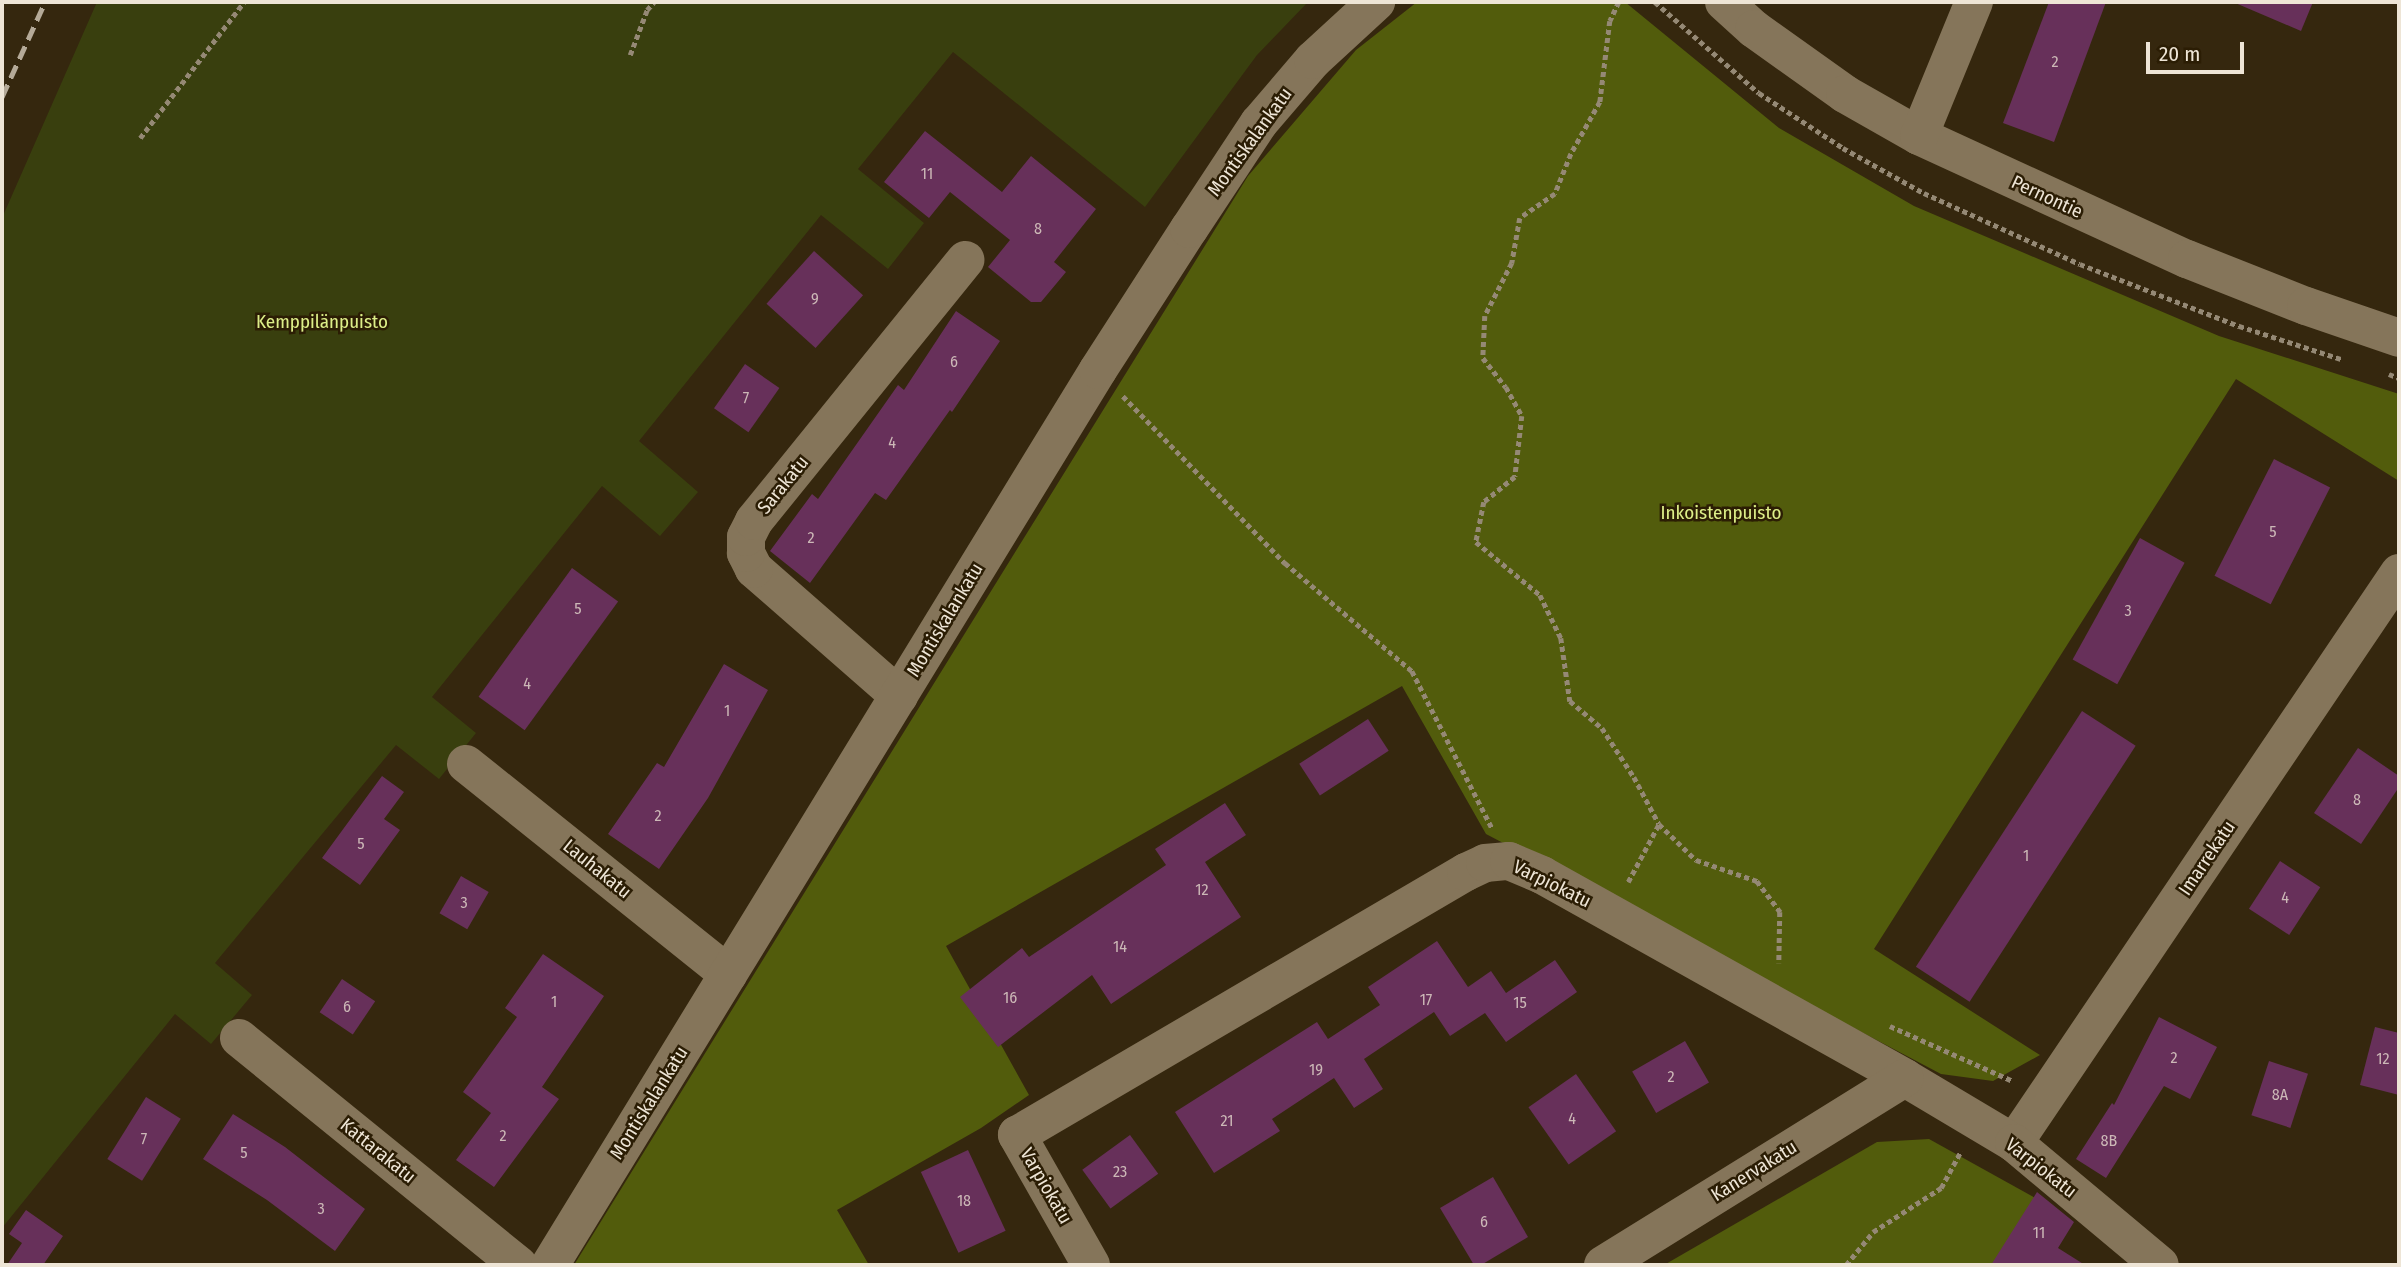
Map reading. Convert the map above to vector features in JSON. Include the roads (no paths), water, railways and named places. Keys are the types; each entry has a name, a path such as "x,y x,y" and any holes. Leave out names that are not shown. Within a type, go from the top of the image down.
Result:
{"street":[{"name":"Montiskalankatu","path":"550,1265 1098,370 1259,124 1313,60 1377,2"},
{"name":"Pernontie","path":"1724,2 1754,29 1845,94 1919,136 2187,259 2306,306 2399,338"},
{"path":"1919,136 1974,2"},
{"name":"Sarakatu","path":"899,696 754,569 746,553 746,537 754,521 965,260"},
{"name":"Imarrekatu","path":"2014,1143 2399,573"},
{"name":"Lauhakatu","path":"467,764 728,974"},
{"name":"Varpiokatu","path":"1091,1265 1017,1135 1466,872 1485,863 1509,861 1542,875 1905,1077 1976,1123 2014,1143 2160,1265"},
{"name":"Kattarakatu","path":"239,1038 518,1265"},
{"name":"Kanervakatu","path":"1603,1265 1905,1077"}],"railway":[{"path":"2,97 45,2"}],"park label":[{"name":"Kemppilänpuisto","path":"322,322"},
{"name":"Inkoistenpuisto","path":"1721,513"}]}
